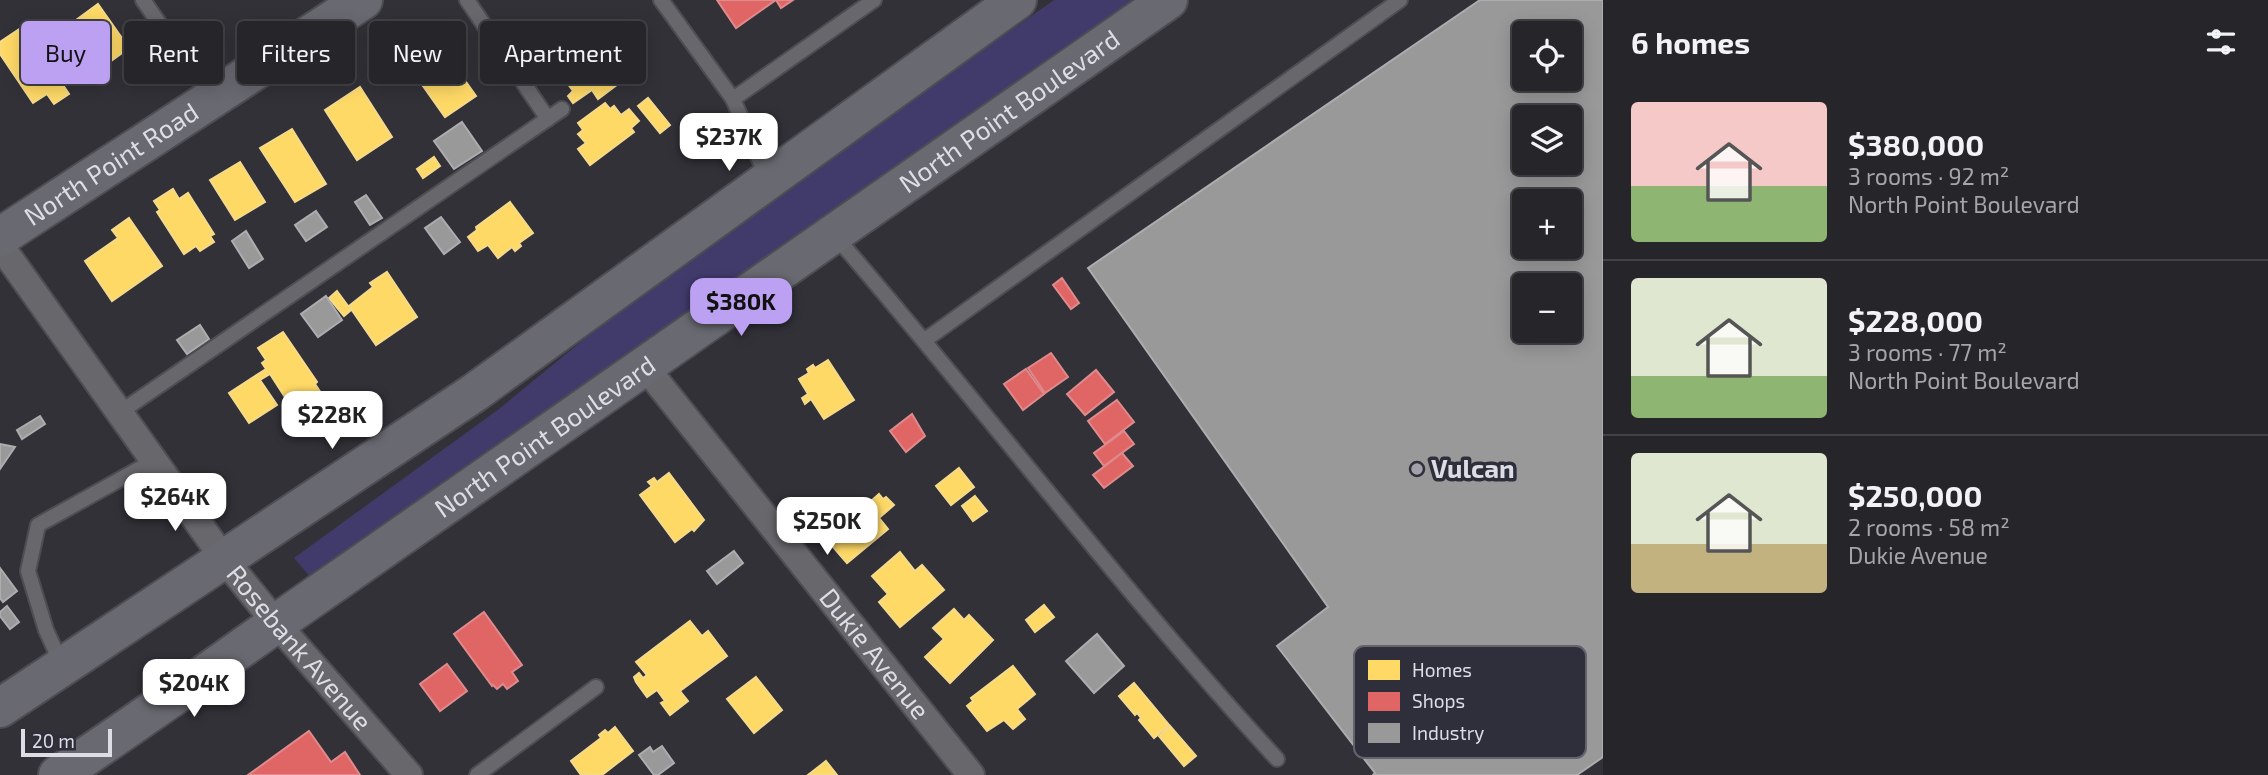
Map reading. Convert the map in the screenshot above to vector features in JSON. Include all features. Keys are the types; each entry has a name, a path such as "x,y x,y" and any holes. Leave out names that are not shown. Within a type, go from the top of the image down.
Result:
{"main road":[{"name":"North Point Road","path":"0,237 363,0"},
{"path":"0,708 474,393 1017,0"},
{"name":"North Point Boulevard","path":"58,775 646,368 1168,0"}],"street":[{"name":"Rosebank Avenue","path":"0,244 225,559 276,623 409,775"},
{"name":"Dukie Avenue","path":"646,368 971,775"}],"lane":[{"path":"143,0 212,99"},
{"path":"467,0 548,119"},
{"path":"661,0 733,99 768,181"},
{"path":"733,99 874,0"},
{"path":"925,340 1400,0"},
{"path":"119,413 562,109"},
{"path":"834,235 925,340 1217,694 1277,759"},
{"path":"63,667 46,630 29,571 37,525 153,461"},
{"path":"477,775 596,687"}],"shaded area":[{"path":"1054,0 1137,0 314,581 294,558 499,409 655,281"}],"building: Homes":[{"path":"98,4 110,21 75,21"},
{"path":"110,21 124,41 124,52 111,61"},
{"path":"21,28 21,84 64,84 69,94 54,104 47,94 33,103 0,54 0,42"},
{"path":"466,82 476,96 445,117 422,84 466,84"},
{"path":"568,84 618,84 598,99 592,90 573,103 568,96 573,91"},
{"path":"360,87 392,137 357,160 325,110"},
{"path":"648,98 670,125 660,133 638,106"},
{"path":"605,103 610,109 614,106 621,115 629,109 639,121 631,128 634,132 590,165 578,149 586,143 578,134 583,130 578,123"},
{"path":"292,129 326,184 295,202 260,148"},
{"path":"434,157 440,166 423,178 417,169"},
{"path":"240,162 265,202 235,220 210,180"},
{"path":"173,189 179,199 188,193 214,234 210,236 214,242 200,251 196,246 184,254 157,212 160,210 154,201"},
{"path":"510,202 533,233 519,243 521,246 515,251 512,247 498,258 488,245 478,251 468,237 477,230 476,227"},
{"path":"129,218 162,266 112,301 85,261 118,238 112,230"},
{"path":"387,272 417,317 376,345 349,306 373,287 370,283"},
{"path":"337,291 351,310 344,316 329,298"},
{"path":"283,332 317,382 315,384 323,396 309,406 301,394 288,402 270,374 260,380 277,405 249,423 229,393 266,369 262,363 266,360 258,348"},
{"path":"828,360 854,400 824,419 811,399 805,404 802,398 808,394 799,379 809,373 807,369 813,365 815,368"},
{"path":"959,468 974,487 951,505 936,486"},
{"path":"669,473 704,520 694,531 692,529 675,542 640,495 652,486 648,482 654,478 657,482"},
{"path":"879,494 894,505 879,518 888,529 847,563 827,540"},
{"path":"975,496 987,511 973,521 962,506"},
{"path":"900,552 915,571 922,565 944,590 900,627 879,602 888,594 872,576"},
{"path":"1044,605 1054,617 1035,632 1026,620"},
{"path":"954,609 964,620 969,615 993,640 950,683 925,657 944,639 933,628"},
{"path":"690,621 702,636 708,631 727,656 680,691 688,701 670,715 661,703 665,701 657,690 647,697 636,682 634,677 639,673 643,678 647,675 636,662"},
{"path":"1013,666 1035,694 1017,709 1025,719 1013,729 1004,720 987,731 967,706 973,701 971,698"},
{"path":"756,677 782,710 754,733 727,699"},
{"path":"1134,683 1169,725 1154,738 1139,720 1141,718 1137,713 1135,715 1119,696"},
{"path":"1170,726 1196,756 1184,766 1159,736"},
{"path":"615,727 633,751 602,775 581,775 571,761 601,738 599,735 605,730 608,733"},
{"path":"826,761 837,775 808,775"}],"building: Shops":[{"path":"717,0 776,0 736,28"},
{"path":"776,0 793,0 781,8"},
{"path":"1062,278 1079,303 1071,309 1053,285"},
{"path":"1051,353 1068,377 1045,393 1028,368"},
{"path":"1026,369 1044,394 1023,410 1004,384"},
{"path":"1096,370 1114,392 1085,415 1067,394"},
{"path":"1117,400 1134,422 1105,444 1088,421"},
{"path":"912,414 925,436 906,452 890,431"},
{"path":"1124,431 1134,444 1104,466 1094,453"},
{"path":"1122,453 1133,466 1104,488 1093,475"},
{"path":"484,612 522,665 512,672 518,681 507,689 503,684 497,689 492,686 454,634"},
{"path":"447,664 467,691 440,711 420,684"},
{"path":"309,731 331,762 345,752 360,775 248,775"}],"building: Industry":[{"name":"Vulcan","path":"1480,0 1603,0 1603,757 1577,775 1373,775 1375,773 1363,758 1586,758 1586,646 1354,646 1354,746 1277,646 1328,607 1088,268"},
{"path":"462,122 482,151 454,169 434,141"},
{"path":"366,195 382,218 370,225 355,202"},
{"path":"316,211 327,227 306,241 295,225"},
{"path":"441,217 460,242 444,254 425,228"},
{"path":"246,231 263,259 249,268 232,241"},
{"path":"326,296 342,320 318,337 301,314"},
{"path":"200,325 209,339 187,354 177,340"},
{"path":"40,416 45,424 22,439 17,430"},
{"path":"0,444 15,447 0,469"},
{"path":"734,551 743,563 717,584 707,571"},
{"path":"0,568 17,591 3,602 0,598"},
{"path":"7,606 19,622 10,629 0,616 0,612"},
{"path":"1097,634 1124,666 1094,693 1066,661"},
{"path":"662,746 674,763 654,775 639,755 650,747 653,752"}],"place":[{"name":"Vulcan","path":"1417,469"}]}
